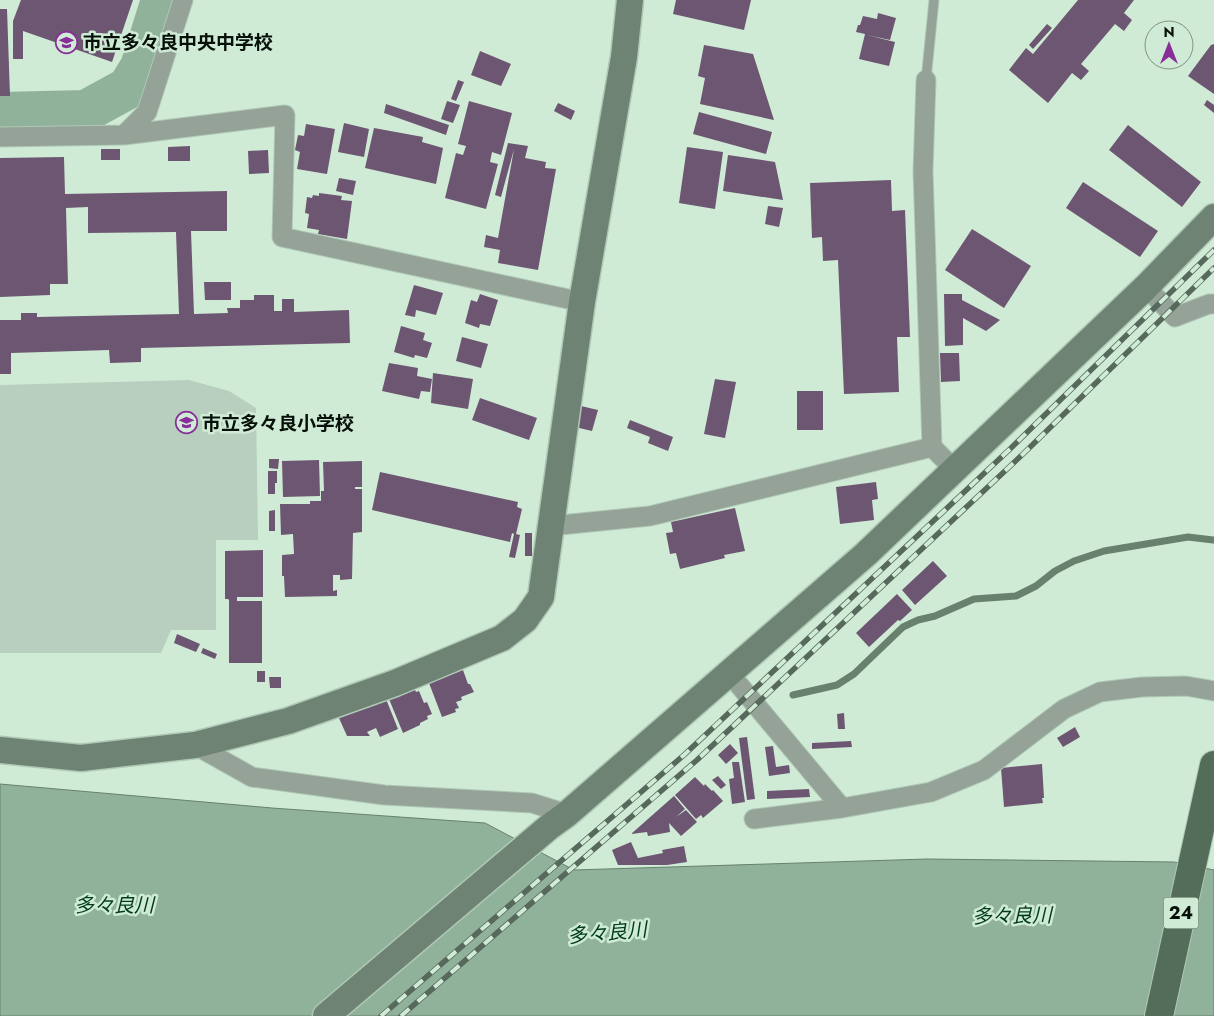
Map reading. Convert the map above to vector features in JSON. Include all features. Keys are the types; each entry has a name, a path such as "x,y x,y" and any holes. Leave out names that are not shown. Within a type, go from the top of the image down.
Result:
{"main road":[{"name":"24","path":"1158,1016 1214,765"}],"street":[{"path":"124,135 147,112 183,0"},
{"path":"0,750 81,758 195,745 297,718 395,683 502,638 526,620 541,597 582,302 624,57 630,0"},
{"path":"926,80 923,171 932,447 955,470"},
{"path":"0,137 124,135 285,115 282,237 582,302"},
{"path":"326,1016 558,820 866,554 1146,287 1214,217"},
{"path":"1146,287 1175,317 1209,304 1214,304"},
{"path":"550,526 650,516 932,447"},
{"path":"729,673 842,808"},
{"path":"754,819 842,808 931,792 984,770 1064,708 1100,692 1142,687 1177,686 1214,691"},
{"path":"195,745 252,778 384,795 532,803 558,820"}],"lane":[{"path":"926,80 934,0"}],"shaded area":[{"path":"189,380 229,391 256,408 258,540 216,540 216,630 171,630 161,653 0,653 0,385"}],"water":[{"name":"多々良川","path":"0,784 272,808 485,823 574,870 927,859 1174,862 1214,870 1214,1016 0,1016"}],"building":[{"path":"21,0 133,0 112,62 23,31 23,59 13,59 13,21"},
{"path":"676,0 751,0 744,30 673,14"},
{"path":"1078,0 1134,0 1124,13 1132,20 1124,31 1115,24 1081,64 1089,71 1081,80 1072,73 1048,103 1009,70 1026,48 1033,54"},
{"path":"0,9 7,9 10,96 0,96"},
{"path":"878,13 896,18 890,40 867,35 895,42 889,66 859,59 865,34 856,32 858,25 860,25 863,16 877,19"},
{"path":"1047,24 1052,28 1033,49 1029,45"},
{"path":"1214,44 1214,94 1188,76 1211,45"},
{"path":"704,45 753,54 774,120 700,104 705,78 698,76"},
{"path":"480,51 511,64 501,86 471,75"},
{"path":"458,80 464,82 456,101 451,99"},
{"path":"1207,100 1214,105 1214,113 1204,105"},
{"path":"447,101 460,105 453,123 441,119"},
{"path":"469,101 512,113 501,155 492,152 490,162 498,164 486,209 445,198 456,153 463,155 466,146 458,144"},
{"path":"558,103 575,111 571,120 554,111"},
{"path":"386,104 449,125 446,135 384,113"},
{"path":"699,112 772,132 766,154 693,134"},
{"path":"344,123 369,129 364,157 338,152"},
{"path":"306,124 335,129 327,174 297,169 300,152 295,150 298,135 304,136"},
{"path":"1128,125 1201,182 1182,207 1109,150"},
{"path":"374,128 423,137 422,142 443,148 436,184 365,168"},
{"path":"508,143 528,146 525,158 546,162 545,168 556,169 538,270 498,263 500,250 484,247 486,235 498,238 514,149 501,197 495,195"},
{"path":"190,146 190,161 168,161 168,147"},
{"path":"687,147 723,152 715,209 679,203"},
{"path":"101,149 120,149 120,160 101,160"},
{"path":"268,150 269,173 249,174 248,151"},
{"path":"728,155 775,162 783,200 723,191"},
{"path":"64,157 65,194 227,191 227,231 191,231 194,314 228,313 227,308 240,308 240,300 254,300 254,295 274,295 274,311 282,311 282,299 294,299 294,312 349,310 350,343 141,348 141,362 110,363 109,350 11,353 11,374 0,374 0,320 21,320 21,313 37,313 37,317 179,314 176,232 88,233 88,207 66,208 68,284 50,284 50,295 0,297 0,158"},
{"path":"339,178 356,181 353,195 336,191"},
{"path":"891,180 892,211 905,210 910,337 897,337 899,392 844,394 838,260 823,261 822,237 812,238 810,183"},
{"path":"1083,182 1158,231 1140,257 1066,208"},
{"path":"319,193 342,196 341,200 352,201 347,239 318,234 319,230 307,228 309,214 305,213 307,197 319,196"},
{"path":"768,206 783,208 779,227 765,224"},
{"path":"972,229 1031,266 1004,308 945,270"},
{"path":"204,282 231,282 231,300 205,300"},
{"path":"414,285 443,293 436,315 416,310 415,317 405,315"},
{"path":"480,294 498,300 490,326 480,324 479,328 465,323 471,300 477,302"},
{"path":"944,294 962,294 962,300 1000,320 986,331 963,318 963,345 945,346"},
{"path":"401,326 425,333 423,340 432,343 427,358 415,355 414,358 394,352"},
{"path":"462,337 488,344 481,368 456,361"},
{"path":"940,353 959,353 960,381 941,382"},
{"path":"389,363 418,368 417,376 432,379 430,392 421,391 419,399 382,391"},
{"path":"433,373 473,379 468,409 431,403"},
{"path":"715,379 736,382 725,438 704,434"},
{"path":"797,391 823,391 823,430 797,430"},
{"path":"480,398 537,418 529,440 472,420"},
{"path":"581,406 598,410 592,431 575,427"},
{"path":"630,420 673,437 668,451 648,443 650,437 627,428"},
{"path":"269,459 279,459 278,469 269,468"},
{"path":"319,460 320,496 283,497 282,461"},
{"path":"362,461 362,487 355,487 355,489 362,489 362,532 353,533 352,579 340,580 340,575 333,575 333,591 337,590 337,596 285,597 282,555 294,554 293,534 281,535 280,504 310,504 310,501 321,501 321,491 324,491 323,462"},
{"path":"268,471 277,471 275,494 268,494"},
{"path":"380,472 518,502 517,507 522,509 516,534 520,535 515,558 509,557 514,534 512,533 510,542 372,510"},
{"path":"876,482 878,499 872,500 874,520 840,524 836,487"},
{"path":"735,508 745,551 724,555 725,558 680,569 676,553 670,554 666,533 673,532 671,522"},
{"path":"275,510 275,531 269,531 269,511"},
{"path":"525,533 532,533 532,556 525,556"},
{"path":"263,550 263,597 237,597 237,601 262,601 262,663 229,663 229,600 225,599 225,551"},
{"path":"933,561 947,576 915,605 902,590"},
{"path":"897,594 912,610 900,621 898,620 869,647 856,633"},
{"path":"177,634 200,644 196,652 174,643"},
{"path":"203,648 217,654 215,659 201,653"},
{"path":"463,670 468,684 470,684 474,692 461,697 462,700 456,702 459,708 455,709 456,712 442,717 429,683"},
{"path":"257,671 265,671 265,682 257,682"},
{"path":"269,677 281,677 281,688 270,688"},
{"path":"414,688 416,692 419,691 424,703 427,702 432,714 427,716 428,719 420,723 420,725 403,733 389,699"},
{"path":"386,699 398,729 380,737 376,728 367,732 370,736 347,736 339,718"},
{"path":"844,713 845,729 838,729 837,714"},
{"path":"1075,727 1080,737 1063,747 1057,738"},
{"path":"747,737 755,799 747,800 739,738"},
{"path":"851,741 852,747 812,749 812,743"},
{"path":"730,744 738,753 726,764 718,755"},
{"path":"773,746 776,767 789,765 790,773 769,776 765,747"},
{"path":"732,762 739,762 745,802 732,804 729,779 734,778"},
{"path":"1042,764 1043,803 1004,807 1001,768"},
{"path":"718,776 726,785 721,789 712,780"},
{"path":"695,777 704,786 705,784 713,790 723,801 703,818 701,815 696,819 675,795"},
{"path":"809,789 810,797 767,799 767,791"},
{"path":"674,796 685,809 676,817 686,810 697,822 681,836 669,823 670,832 648,836 647,832 631,834"},
{"path":"631,842 638,858 663,853 662,850 684,846 687,862 667,865 618,865 612,850"}],"waterway":[{"path":"0,113 86,111 128,88 141,67 162,0"},
{"path":"793,695 837,685 854,674 903,627 918,620 935,616 974,599 1016,596 1036,586 1055,571 1074,561 1104,551 1188,537 1213,540"}],"railway":[{"path":"381,1016 684,755 1010,449 1214,250"},
{"path":"401,1016 697,760 1023,454 1214,268"}],"place":[{"name":"市立多々良中央中学校","path":"67,42"},
{"name":"市立多々良小学校","path":"186,423"}]}
